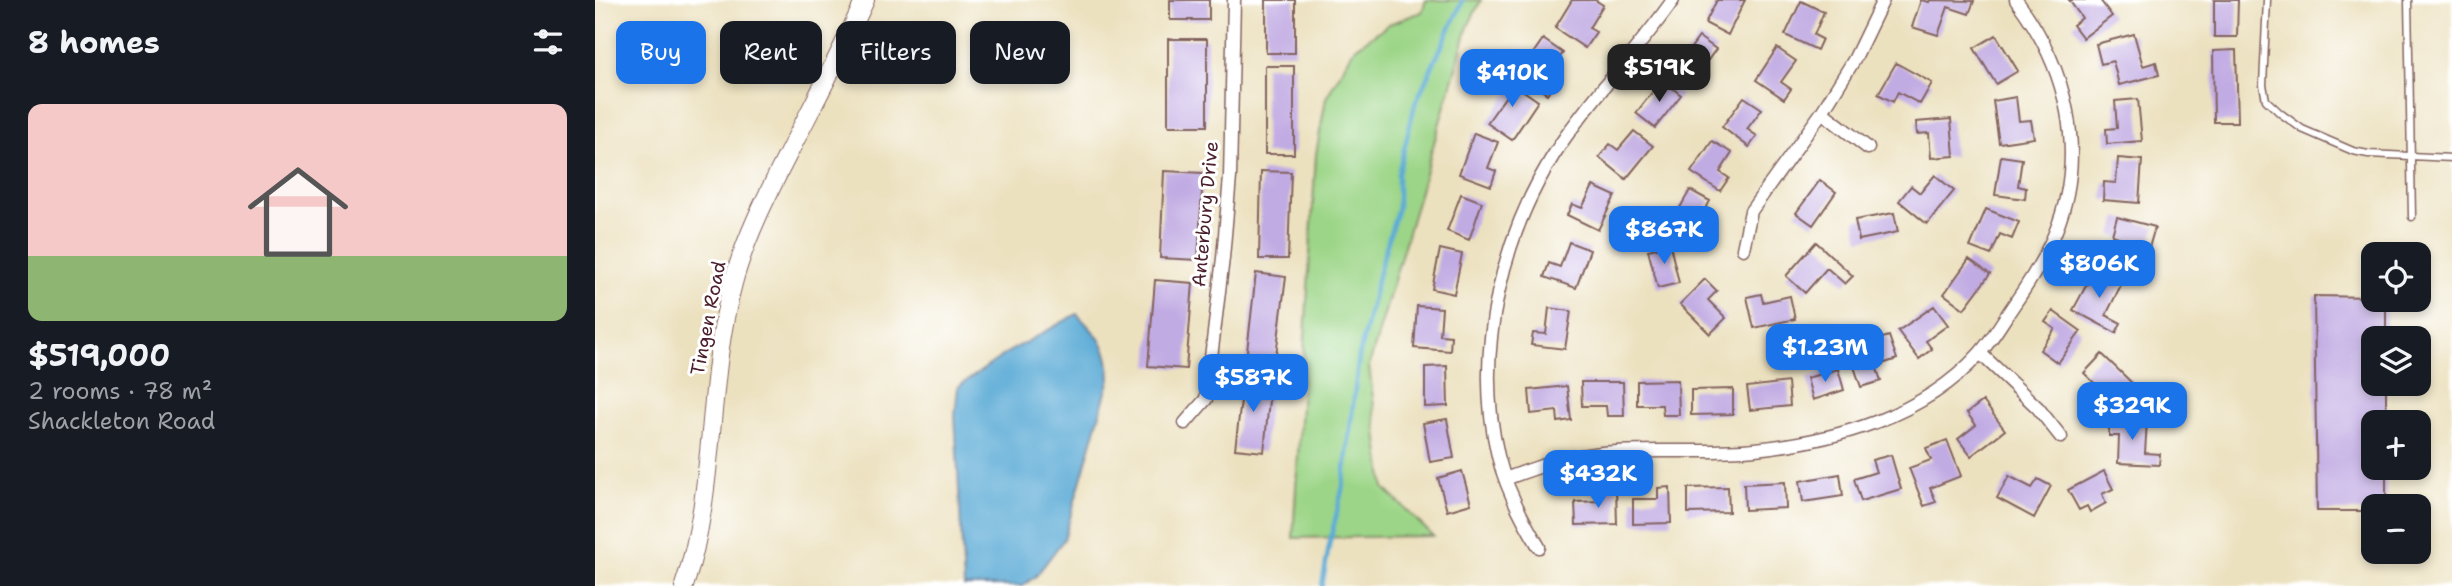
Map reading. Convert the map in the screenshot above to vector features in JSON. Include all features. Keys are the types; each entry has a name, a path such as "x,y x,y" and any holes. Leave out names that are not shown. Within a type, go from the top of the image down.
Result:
{"street":[{"name":"Tingen Road","path":"684,586 700,518 724,332 733,284 748,239 770,191 865,0"},
{"name":"Anterbury Drive","path":"1185,423 1206,399 1223,258 1230,177 1234,0"},
{"path":"1539,547 1523,520 1505,479 1494,435 1489,387 1498,298 1512,246 1534,190 1563,140 1673,0"},
{"path":"1743,249 1751,211 1822,112 1854,60 1883,0"},
{"path":"1505,479 1559,461 1604,453 1756,449 1822,437 1863,426 1906,408 1953,379 1980,353 2036,271 2059,224 2070,177 2070,124 2058,74 2033,23 2016,0"},
{"path":"1822,112 1868,148"},
{"path":"1980,353 2038,408 2061,437"}],"lane":[{"path":"2267,0 2263,85 2266,100 2302,129 2340,146 2368,154 2452,158"},
{"path":"2408,0 2412,217"}],"green space":[{"path":"1426,0 1481,0 1468,26 1369,366 1384,488 1433,536 1293,538 1316,154 1326,98 1354,49 1389,24 1422,12"}],"water":[{"path":"1077,314 1105,349 1110,378 1064,539 1036,576 1022,586 964,586 955,415 958,387 1008,352"}],"building":[{"path":"1170,0 1209,0 1209,20 1170,20"},
{"path":"1266,0 1295,0 1295,53 1266,53"},
{"path":"1572,0 1595,0 1603,5 1589,28 1596,32 1585,48 1555,28"},
{"path":"1717,0 1745,0 1728,35 1705,23"},
{"path":"1921,0 1974,1 1969,14 1948,7 1938,35 1912,27"},
{"path":"2069,0 2100,0 2112,16 2083,38 2073,25 2082,18"},
{"path":"2214,0 2238,0 2237,37 2214,37"},
{"path":"1801,1 1824,12 1814,35 1822,39 1817,50 1785,35"},
{"path":"2134,34 2143,66 2156,62 2159,75 2119,85 2113,61 2101,64 2096,44"},
{"path":"1996,35 2018,71 1996,84 1974,48"},
{"path":"1699,37 1716,49 1693,81 1676,68"},
{"path":"1168,39 1207,39 1207,126 1168,126"},
{"path":"1543,39 1563,53 1547,75 1556,81 1547,94 1519,74"},
{"path":"1777,48 1796,61 1781,82 1791,89 1784,99 1756,80"},
{"path":"2236,50 2238,122 2214,122 2213,51"},
{"path":"1896,63 1932,83 1920,104 1898,92 1893,102 1878,94"},
{"path":"1265,66 1294,66 1294,154 1265,154"},
{"path":"1502,76 1538,101 1512,140 1487,123 1508,93 1496,85"},
{"path":"1662,80 1681,95 1655,128 1636,113"},
{"path":"1744,97 1762,109 1747,129 1757,136 1749,147 1722,127"},
{"path":"2016,97 2019,121 2031,120 2034,138 1999,143 1993,101"},
{"path":"2138,99 2142,141 2107,144 2106,129 2117,128 2115,101"},
{"path":"1951,119 1954,156 1931,158 1929,133 1917,134 1916,122"},
{"path":"1634,131 1653,146 1626,179 1599,157 1610,144 1618,150"},
{"path":"1474,133 1498,142 1488,168 1496,171 1491,186 1459,174"},
{"path":"1712,141 1732,153 1720,172 1729,178 1720,191 1691,172"},
{"path":"2001,156 2022,159 2018,186 2026,188 2025,199 1995,195"},
{"path":"2118,158 2142,160 2139,203 2103,200 2104,182 2116,183"},
{"path":"1164,171 1203,173 1198,260 1160,258"},
{"path":"1261,171 1291,172 1288,259 1259,259"},
{"path":"1935,175 1954,191 1927,224 1899,201 1911,186 1920,193"},
{"path":"1820,180 1836,192 1813,225 1796,213"},
{"path":"1593,186 1615,196 1598,230 1567,215 1572,204 1582,208"},
{"path":"1690,190 1710,201 1694,231 1673,220"},
{"path":"1461,194 1482,202 1469,240 1447,231"},
{"path":"1986,209 2019,222 2012,239 2000,234 1991,255 1970,247"},
{"path":"1894,213 1898,232 1859,240 1855,220"},
{"path":"2117,217 2155,227 2142,272 2114,264 2121,238 2112,235"},
{"path":"1569,242 1590,250 1576,288 1544,277 1549,263 1560,267"},
{"path":"1816,242 1853,276 1845,284 1827,268 1805,293 1786,276"},
{"path":"1670,245 1679,283 1658,288 1648,250"},
{"path":"1440,249 1462,254 1454,294 1432,289"},
{"path":"1969,259 1990,274 1964,309 1944,294"},
{"path":"2095,269 2122,283 2106,315 2121,323 2116,333 2073,310"},
{"path":"1256,273 1286,277 1275,363 1246,360"},
{"path":"1705,279 1717,291 1708,300 1726,318 1710,334 1680,304"},
{"path":"1155,280 1193,283 1186,369 1148,366"},
{"path":"1761,294 1763,302 1790,296 1795,319 1754,328 1747,297"},
{"path":"2314,296 2361,297 2361,312 2386,312 2386,326 2361,326 2361,396 2386,396 2386,410 2361,410 2361,480 2386,480 2386,494 2361,494 2361,511 2317,511"},
{"path":"1417,306 1442,308 1440,335 1451,336 1450,351 1414,348"},
{"path":"1934,306 1948,325 1926,341 1932,349 1919,359 1898,331"},
{"path":"1549,308 1571,311 1565,349 1531,345 1533,333 1546,334"},
{"path":"2053,311 2081,331 2058,363 2040,350 2055,329 2045,322"},
{"path":"1889,336 1897,359 1876,366 1881,381 1861,387 1848,349"},
{"path":"2102,354 2132,383 2114,402 2084,373"},
{"path":"1447,366 1448,406 1425,407 1425,367"},
{"path":"1838,369 1844,390 1813,400 1807,378"},
{"path":"1244,376 1271,379 1264,452 1235,449"},
{"path":"1678,380 1679,415 1663,415 1662,405 1637,405 1637,381"},
{"path":"1581,382 1623,382 1624,416 1607,416 1606,406 1582,406"},
{"path":"1788,382 1790,406 1750,410 1747,387"},
{"path":"1567,386 1571,420 1558,422 1557,411 1531,414 1529,390"},
{"path":"1733,389 1733,414 1691,415 1691,390"},
{"path":"1983,401 2005,430 1971,456 1958,439 1976,425 1967,413"},
{"path":"2109,418 2147,420 2145,453 2160,454 2159,465 2118,463 2119,436 2109,436"},
{"path":"1447,419 1454,458 1430,462 1423,423"},
{"path":"1947,440 1961,476 1930,488 1936,502 1924,506 1909,468 1931,460 1926,448"},
{"path":"1891,455 1901,489 1861,501 1854,479 1876,472 1872,460"},
{"path":"1462,471 1471,504 1447,511 1438,478"},
{"path":"2104,471 2113,489 2102,494 2106,503 2090,512 2087,506 2079,510 2068,490"},
{"path":"1840,474 1843,496 1803,502 1800,481"},
{"path":"2009,476 2032,488 2038,479 2051,486 2034,518 1997,498"},
{"path":"1785,482 1786,508 1745,510 1744,484"},
{"path":"1670,487 1671,523 1633,524 1633,499 1658,499 1658,488"},
{"path":"1728,487 1729,512 1688,513 1688,488"},
{"path":"1616,488 1617,524 1576,525 1575,502 1601,501 1601,489"}],"waterway":[{"path":"1322,586 1343,486 1359,356 1398,207 1398,174 1415,104 1463,0"}]}
